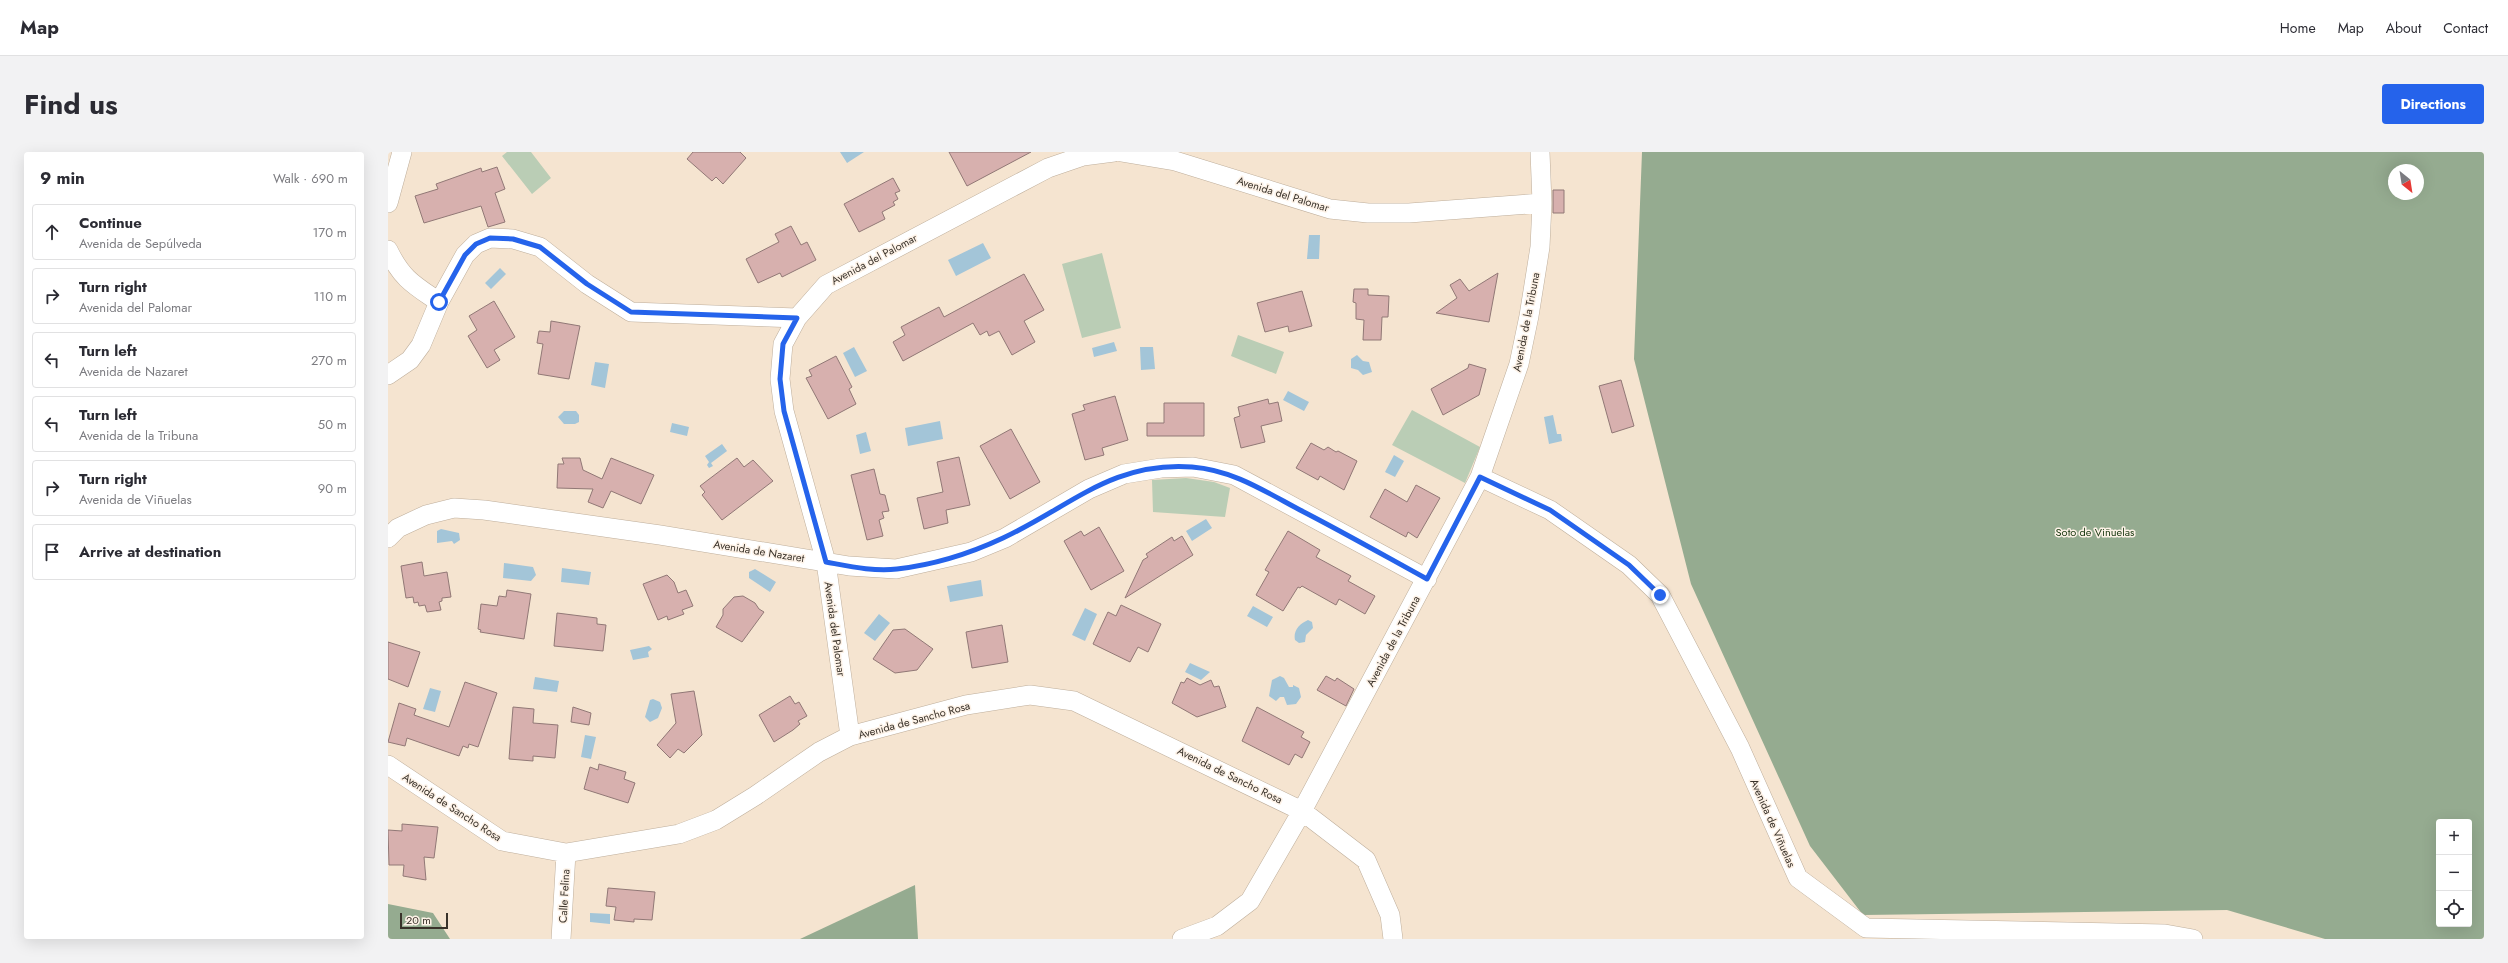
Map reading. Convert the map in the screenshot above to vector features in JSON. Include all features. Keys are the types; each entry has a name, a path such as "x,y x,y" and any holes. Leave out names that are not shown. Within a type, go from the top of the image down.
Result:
{"street":[{"path":"388,203 402,152"},
{"name":"Avenida del Palomar","path":"850,736 826,562 784,411 780,379 783,344 797,318 826,286 1007,189 1055,166 1083,156 1114,152"},
{"name":"Avenida del Palomar","path":"1121,152 1175,161 1330,209 1368,213 1409,213 1542,203"},
{"name":"Avenida de la Tribuna","path":"1182,939 1217,926 1250,901 1302,811 1480,477 1519,364 1540,247 1542,203 1540,152"},
{"path":"388,375 410,360 421,345 439,302 465,255 476,244 490,238 513,239 540,247 587,284 631,312 797,318"},
{"path":"388,250 397,270 409,282 439,302"},
{"name":"Avenida de Nazaret","path":"388,538 405,525 426,516 454,508 484,510 849,566 896,569 971,552 1004,538 1089,489 1124,474 1161,468 1193,467 1234,475 1427,579"},
{"name":"Avenida de Viñuelas","path":"1480,477 1550,510 1629,565 1660,595 1740,748 1798,878 1866,928 2165,934 2193,939"},
{"name":"Avenida de Sancho Rosa","path":"388,765 502,841 566,853 679,834 716,820 755,796 819,752 850,736 966,705 1030,695 1074,701 1302,811 1366,860 1390,916 1393,939"},
{"name":"Calle Felina","path":"561,939 566,853"}],"green space":[{"path":"507,152 531,152 551,178 532,194 502,156"},
{"name":"Soto de Viñuelas","path":"1642,152 2484,152 2484,939 2325,939 2227,910 1863,915 1810,846 1691,584 1634,359"},
{"path":"1102,253 1121,328 1082,338 1062,264"},
{"path":"1238,335 1284,352 1276,374 1231,356"},
{"path":"1412,410 1480,447 1465,483 1392,445"},
{"path":"1186,478 1214,482 1230,488 1225,517 1153,512 1152,480"},
{"path":"915,885 918,939 800,939"},
{"path":"388,904 433,913 450,939 388,939"}],"water":[{"path":"840,152 864,152 847,163"},
{"path":"1309,235 1320,235 1319,259 1307,259"},
{"path":"983,243 991,258 956,276 948,260"},
{"path":"500,268 506,274 491,289 485,283"},
{"path":"1114,342 1117,351 1094,357 1092,348"},
{"path":"854,347 867,371 855,377 843,353"},
{"path":"1140,347 1153,347 1155,369 1141,370"},
{"path":"1357,355 1363,361 1369,362 1372,372 1363,375 1358,370 1351,368 1351,359"},
{"path":"595,362 609,364 605,388 591,385"},
{"path":"1288,391 1309,402 1304,411 1283,400"},
{"path":"564,411 576,411 579,415 579,422 575,424 564,424 558,417"},
{"path":"1553,415 1557,434 1561,434 1562,441 1549,444 1544,417"},
{"path":"940,421 943,439 908,446 905,428"},
{"path":"672,423 689,427 687,436 670,432"},
{"path":"866,432 871,451 860,454 856,435"},
{"path":"722,444 727,451 711,463 713,466 709,468 707,465 709,462 705,456"},
{"path":"1394,455 1404,461 1395,477 1385,472"},
{"path":"1206,519 1212,528 1192,541 1186,531"},
{"path":"441,529 459,533 460,540 454,544 452,541 437,543 437,531"},
{"path":"504,563 533,567 536,575 531,581 503,578"},
{"path":"562,568 591,572 589,585 561,582"},
{"path":"755,569 776,582 770,592 749,578 749,572"},
{"path":"981,580 983,596 950,602 947,586"},
{"path":"1253,606 1273,617 1267,627 1247,616"},
{"path":"1085,608 1097,614 1085,641 1072,635"},
{"path":"879,614 890,623 875,641 864,633"},
{"path":"1308,620 1312,622 1313,628 1306,635 1305,642 1299,643 1295,640 1296,631 1299,626"},
{"path":"649,646 652,649 648,652 649,657 633,660 630,650"},
{"path":"1190,663 1210,672 1201,680 1185,672"},
{"path":"1280,676 1284,678 1289,687 1293,687 1293,685 1299,688 1301,697 1296,704 1287,705 1284,697 1280,697 1276,701 1269,696 1272,680"},
{"path":"535,677 559,681 557,692 533,689"},
{"path":"430,688 441,691 435,712 423,709"},
{"path":"653,699 660,702 662,708 658,718 650,722 645,717 650,700"},
{"path":"585,735 596,737 591,759 581,757"},
{"path":"590,913 610,914 610,924 590,922"}],"building":[{"path":"693,152 740,152 746,158 723,184 716,177 712,181 687,159"},
{"path":"949,152 1031,152 967,186"},
{"path":"497,167 505,189 495,193 505,222 488,227 481,206 424,223 415,196 438,189 436,184 481,168 482,172"},
{"path":"893,178 900,191 895,193 898,199 893,202 895,205 882,212 885,219 859,232 844,204"},
{"path":"1553,190 1564,190 1564,213 1553,213"},
{"path":"791,226 801,245 807,242 816,260 782,277 780,273 758,283 746,259 779,242 775,234"},
{"path":"1498,273 1489,322 1436,313 1457,298 1450,285 1460,279 1469,291"},
{"path":"1024,274 1044,310 1024,321 1035,342 1012,355 999,331 989,336 987,331 980,335 973,323 903,361 893,342 905,335 901,327 939,307 944,317"},
{"path":"1354,289 1368,289 1368,295 1389,296 1388,317 1382,317 1381,340 1363,340 1364,320 1356,319 1356,303 1353,302"},
{"path":"1302,291 1312,326 1289,332 1288,326 1265,332 1257,303"},
{"path":"494,301 515,337 494,350 500,360 487,368 468,336 477,330 469,316"},
{"path":"551,321 580,326 569,379 538,374 543,344 537,343 539,331 550,332"},
{"path":"836,356 852,387 849,389 856,404 828,419 806,378 812,376 809,370"},
{"path":"1469,364 1486,369 1479,395 1443,415 1431,389 1468,368"},
{"path":"1621,380 1634,426 1612,433 1599,386"},
{"path":"1115,396 1128,440 1102,448 1104,455 1085,460 1072,414 1085,410 1083,405"},
{"path":"1268,399 1269,404 1278,402 1282,421 1261,426 1265,442 1241,448 1234,418 1240,416 1238,407"},
{"path":"1164,403 1204,403 1204,436 1147,436 1147,423 1164,423"},
{"path":"1011,429 1040,482 1010,499 980,446"},
{"path":"1311,443 1324,450 1328,447 1357,461 1344,490 1320,476 1318,480 1296,468"},
{"path":"959,457 970,505 946,510 948,523 924,529 917,498 943,492 937,462"},
{"path":"562,458 580,458 583,470 602,479 611,458 654,475 641,504 611,491 603,508 588,502 593,489 557,488 558,464 564,464"},
{"path":"737,458 744,467 753,460 773,481 722,520 702,495 705,492 700,486"},
{"path":"874,469 880,494 885,495 889,511 882,512 884,518 879,520 883,536 867,540 851,475"},
{"path":"1416,485 1440,498 1417,538 1408,532 1406,537 1370,517 1385,489 1407,502"},
{"path":"1099,527 1124,571 1091,590 1064,541 1081,531 1084,536"},
{"path":"1288,531 1320,550 1316,557 1351,576 1348,581 1375,596 1365,614 1339,599 1336,605 1302,586 1300,588 1298,587 1283,611 1256,595 1269,572 1265,570"},
{"path":"1182,536 1193,555 1125,598 1143,560 1148,557 1146,554 1172,537 1174,541"},
{"path":"422,562 424,576 447,572 451,597 442,598 442,601 439,602 441,610 427,612 425,605 419,606 418,602 414,603 413,597 406,598 401,566"},
{"path":"667,575 674,582 678,593 686,590 693,606 682,610 684,614 668,620 667,616 658,620 643,584"},
{"path":"507,590 531,594 524,639 480,632 481,630 478,629 481,604 497,606 499,596 506,597"},
{"path":"743,596 755,603 759,609 764,612 742,642 716,627 723,615 723,609 734,597"},
{"path":"1121,605 1161,624 1148,652 1138,647 1130,662 1093,644 1108,612 1116,616"},
{"path":"557,613 597,618 597,624 606,625 603,651 554,646"},
{"path":"1002,625 1008,662 972,668 966,632"},
{"path":"905,629 933,649 917,670 895,673 873,659 893,630"},
{"path":"388,642 420,652 408,687 388,679"},
{"path":"1326,676 1335,681 1337,678 1354,689 1346,706 1317,690"},
{"path":"1187,678 1200,685 1211,680 1214,687 1219,686 1226,707 1197,717 1172,703 1181,682 1184,683"},
{"path":"465,682 497,693 478,747 469,744 468,748 463,746 459,756 407,738 405,746 388,742 399,703 416,709 414,715 449,727"},
{"path":"694,691 702,735 684,753 678,749 670,758 657,745 676,723 671,694"},
{"path":"790,696 795,704 799,702 807,716 798,721 800,724 793,730 774,742 759,715"},
{"path":"513,707 534,709 533,723 558,725 555,758 533,756 533,761 509,759"},
{"path":"573,707 591,713 589,725 571,722"},
{"path":"1257,707 1304,732 1301,737 1310,742 1302,758 1295,754 1289,765 1242,741"},
{"path":"599,764 626,772 624,779 635,783 628,803 584,789 590,767 598,770"},
{"path":"402,824 438,827 434,858 424,857 426,880 403,876 404,865 389,865 388,830 402,831"},
{"path":"608,888 655,892 652,920 634,919 634,922 614,920 616,907 606,906"}],"route":[{"path":"439,302 465,255 476,244 490,238 513,239 540,247 587,284 631,312 797,318 783,344 780,379 784,411 826,562 849,566 896,569 971,552 1004,538 1089,489 1124,474 1161,468 1193,467 1234,475 1427,579 1480,477 1550,510 1629,565 1660,595"}]}
